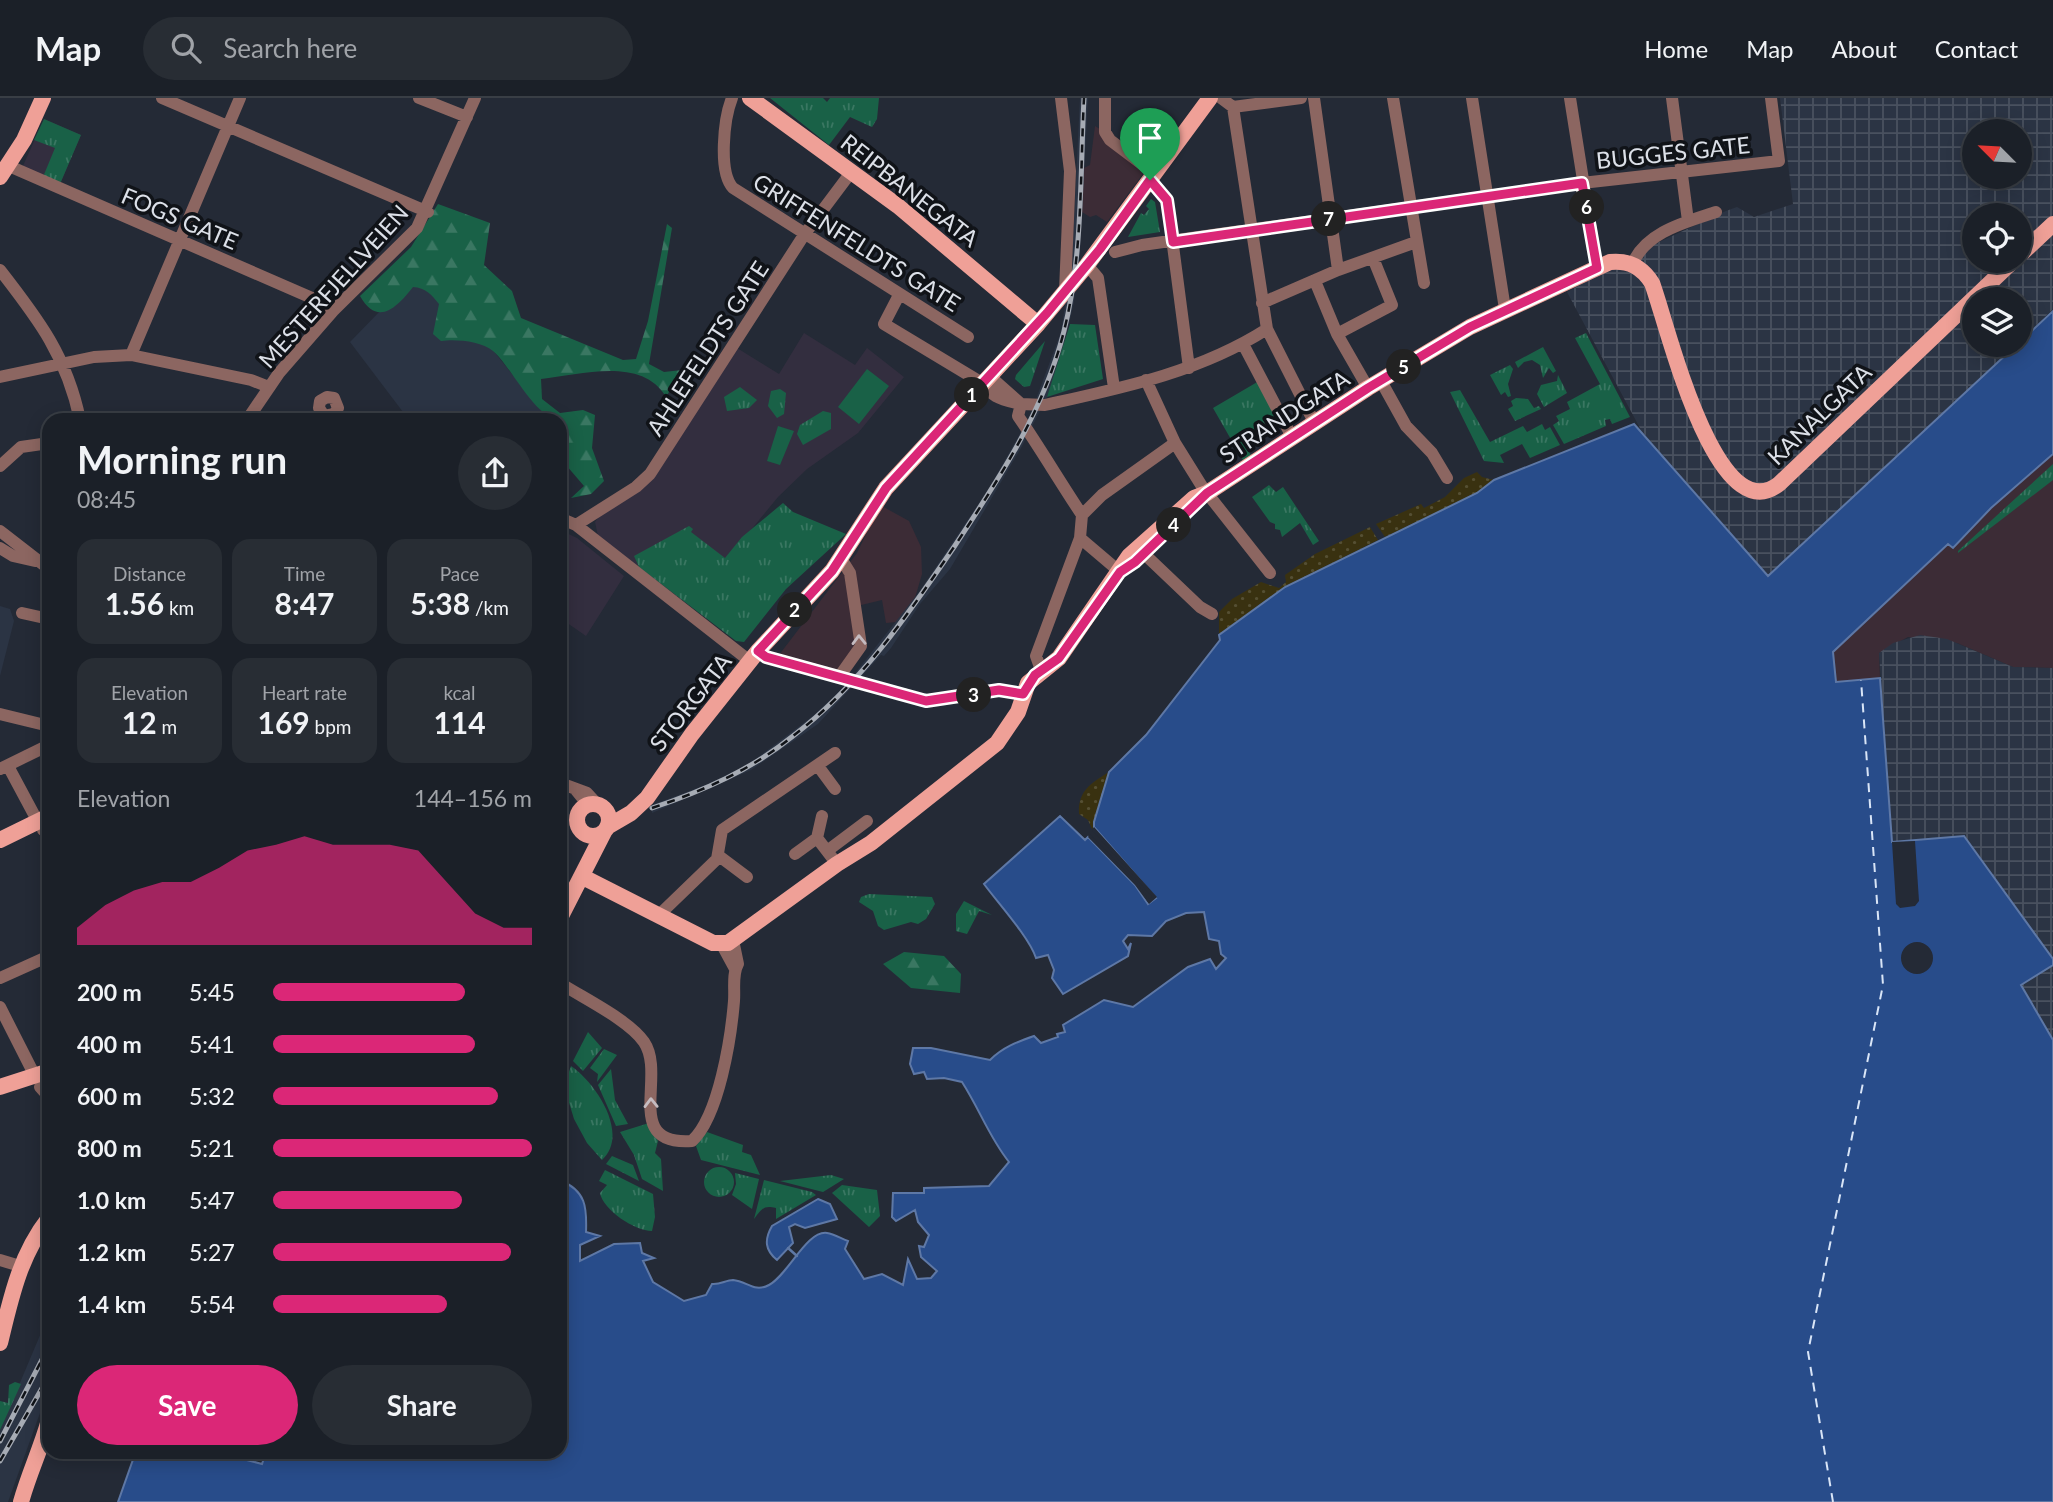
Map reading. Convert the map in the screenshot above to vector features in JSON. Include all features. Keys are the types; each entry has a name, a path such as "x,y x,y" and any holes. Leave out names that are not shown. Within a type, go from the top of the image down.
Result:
{"main road":[{"path":"5,172 43,98"},
{"name":"STORGATA","path":"605,830 631,813 658,782 755,656 765,635 797,595 840,557 886,488 1032,335 1210,98"},
{"name":"REIPBANEGATA","path":"753,99 852,171 945,244 1038,324"},
{"path":"2032,244 2053,224"},
{"name":"STRANDGATA","path":"728,942 832,857 918,798 929,794 1003,737 1018,712 1023,694 1038,663 1059,658 1123,564 1141,551 1186,504 1375,384 1505,309 1609,262 1632,265"},
{"name":"KANALGATA","path":"1632,265 1640,268 1652,283 1689,400 1705,436 1738,480 1756,494 1768,492 1779,484 2000,273"},
{"name":"STORGATA","path":"567,824 627,804 658,782"},
{"path":"587,816 594,836 605,830"},
{"path":"567,905 605,830 608,817 587,816"},
{"path":"584,874 587,816"},
{"name":"STORGATA","path":"567,817 587,816"},
{"path":"0,840 42,827"},
{"path":"584,874 659,915 728,942"},
{"path":"0,1087 41,1078"},
{"path":"0,1343 20,1266 42,1228"},
{"path":"21,1502 31,1465 42,1446"}],"street":[{"path":"162,98 428,212"},
{"path":"131,355 240,98"},
{"path":"419,98 467,117"},
{"name":"MESTERFJELLVEIEN","path":"252,413 269,387 333,311 418,228 428,212 475,98"},
{"name":"GRIFFENFELDTS GATE","path":"732,98 724,152 726,181 804,235 968,337"},
{"path":"1061,98 1070,171 1065,291"},
{"path":"1105,98 1105,132 1110,140 1153,177 1167,200 1189,368"},
{"path":"1221,98 1233,107 1300,98"},
{"path":"1314,98 1338,270"},
{"path":"1393,98 1424,282"},
{"path":"1472,98 1505,309"},
{"path":"1570,98 1597,268"},
{"path":"1672,98 1688,221"},
{"name":"BUGGES GATE","path":"1115,252 1582,183 1779,161 1770,98"},
{"path":"1233,107 1267,329 1314,422"},
{"name":"AHLEFELDTS GATE","path":"576,525 636,487 650,474 804,235 852,171"},
{"name":"FOGS GATE","path":"5,172 178,240 312,298 333,311"},
{"path":"1632,265 1637,252 1647,241 1688,221 1716,212"},
{"path":"1262,303 1338,270 1416,242"},
{"path":"1337,334 1392,305 1373,258"},
{"path":"1087,265 1098,278 1114,388"},
{"path":"0,271 41,322 65,365 78,413"},
{"path":"1315,281 1337,334 1406,426 1432,453 1447,478"},
{"path":"899,295 884,324 987,383 995,397 1027,405 1114,388 1189,368 1243,344 1267,329"},
{"path":"1243,344 1292,437"},
{"path":"0,377 94,357 131,355 251,380 269,387"},
{"path":"1146,380 1175,443 1207,493 1270,573"},
{"path":"1027,405 1018,416 1031,432 1040,452 1082,515 1080,538 1038,663"},
{"path":"1082,515 1102,495 1175,443"},
{"path":"0,466 21,447 42,444"},
{"path":"567,520 755,656 926,701 999,690 1023,694"},
{"path":"0,531 20,544 35,561"},
{"path":"1080,538 1120,572"},
{"path":"0,548 13,556 42,565"},
{"path":"1141,551 1200,607 1212,614"},
{"path":"839,677 861,646 850,573 840,557"},
{"path":"22,613 42,617"},
{"path":"0,714 42,724"},
{"path":"42,749 4,768 42,822"},
{"path":"659,915 719,856 722,830 835,753"},
{"path":"818,766 835,789"},
{"path":"567,786 587,793 587,816"},
{"path":"795,854 817,838 822,816"},
{"path":"817,838 832,857 867,821"},
{"path":"719,856 747,877"},
{"path":"567,988 638,1036 646,1046 649,1056 651,1121 656,1131 669,1140 692,1141 701,1132 723,1066 734,1004 735,970 728,942"},
{"path":"0,978 42,959"},
{"path":"0,1007 41,1078"},
{"path":"0,1260 20,1266"}],"shaded area":[{"path":"1080,98 1088,98 1080,250 1074,302 1060,362 1047,397 1021,448 950,569 920,604 891,648 884,656 881,655 818,724 751,770 652,813 652,805 711,783 749,764 813,716 845,686 919,592 988,490 1029,418 1061,332 1072,260"},
{"path":"1780,98 2053,98 2053,309 2032,329 2032,287 1962,287 1962,357 2003,357 1768,576 1641,430 1567,292 1657,243 1726,211 1737,207 1754,217 1793,204"},
{"path":"44,119 81,135 60,184 22,168"},
{"path":"1095,126 1119,141 1129,128 1160,151 1107,222 1096,215 1090,217 1082,212 1084,168 1090,165"},
{"path":"416,274 492,349 545,413 404,413 350,342"},
{"path":"804,333 855,365 867,348 904,377 858,433 807,469 778,497 689,605 598,536 595,522 601,514 633,495 737,348 779,374"},
{"path":"2053,454 2053,668 2013,667 1957,643 1908,637 1879,653 1880,678 1836,682 1833,652 1948,543 1953,548 1991,508"},
{"path":"880,505 909,521 921,547 922,574 915,598 896,622 886,623 882,600 853,607 857,645 837,671 779,655 857,553"},
{"path":"567,533 577,538 624,576 586,636 567,623"},
{"path":"0,606 10,609 14,621 0,676"},
{"path":"1920,635 1947,639 2013,667 2053,668 2053,959 1964,836 1892,842 1879,653 1893,643"},
{"path":"2053,965 2053,1040 2021,985"},
{"path":"42,1331 42,1407 8,1502 0,1502 0,1430"}],"green space":[{"path":"770,98 823,98 827,102 830,98 879,98 877,119 872,127 850,117 829,145"},
{"path":"44,119 81,135 60,184 43,177 55,148 34,140"},
{"path":"1151,199 1155,202 1160,232 1128,237 1141,213 1144,215 1149,209 1146,206"},
{"path":"438,204 490,223 484,265 512,291 521,318 623,360 636,359 648,321 667,224 672,228 649,364 664,372 682,370 666,397 655,384 642,376 626,372 591,372 541,379 542,399 560,413 545,413 493,351 468,342 441,341 433,334 439,304 425,290 413,287 388,311 374,311 367,306 360,296 411,247"},
{"path":"1070,324 1095,325 1103,379 1047,397"},
{"path":"1586,333 1630,417 1612,424 1610,419 1605,420 1606,426 1564,444 1553,425 1559,421 1556,416 1570,409 1567,402 1600,384 1575,338"},
{"path":"1045,341 1030,386 1024,387 1015,379 1016,375"},
{"path":"1543,347 1556,371 1553,373 1549,368 1543,378 1540,365 1532,360 1524,362 1518,368 1515,362"},
{"path":"1510,365 1513,369 1508,384 1511,396 1508,397 1505,392 1501,395 1490,375"},
{"path":"867,369 889,386 859,424 838,407"},
{"path":"1558,375 1567,393 1544,407 1537,394 1541,385 1557,381"},
{"path":"1259,381 1282,425 1246,446 1252,457 1244,462 1213,408"},
{"path":"740,387 757,400 749,408 727,411 724,397"},
{"path":"780,389 786,393 784,414 777,418 768,406 771,391"},
{"path":"1460,390 1490,442 1523,426 1527,432 1542,424 1545,430 1550,427 1560,445 1530,458 1522,444 1500,455 1504,463 1484,461 1450,392"},
{"path":"1516,398 1528,399 1534,408 1539,406 1541,409 1515,421 1508,409 1513,406 1511,401"},
{"path":"583,410 595,415 592,448 604,481 591,494 571,498 584,486 567,466 567,413 560,413"},
{"path":"823,411 831,413 831,429 803,445 797,434 800,425"},
{"path":"778,426 794,431 780,465 767,461"},
{"path":"2053,464 2053,480 1958,553 1958,551"},
{"path":"1269,485 1276,492 1283,487 1319,541 1313,545 1300,523 1282,537 1280,530 1275,529 1275,524 1270,522 1252,497"},
{"path":"783,503 793,512 846,534 786,589 744,642 736,641 639,567 634,556 689,526 693,529 691,532 725,558 742,537"},
{"path":"869,894 932,897 935,904 926,919 918,924 911,922 884,930 878,926 873,911 859,902 861,897"},
{"path":"964,901 992,915 979,911 967,934 956,931 956,914"},
{"path":"904,952 944,956 961,974 960,993 911,988 883,964"},
{"path":"588,1032 602,1048 583,1071 573,1061"},
{"path":"604,1049 617,1055 597,1082 598,1074 590,1068"},
{"path":"571,1066 590,1084 606,1110 612,1137 610,1149 602,1160 587,1143 574,1119 567,1096 567,1077"},
{"path":"611,1069 615,1100 628,1124 616,1126 598,1085"},
{"path":"649,1123 658,1141 655,1153 661,1159 663,1191 642,1179 634,1155 620,1132"},
{"path":"707,1132 743,1145 742,1152 751,1155 760,1175 701,1160 696,1146"},
{"path":"612,1156 633,1165 639,1181 606,1164"},
{"path":"719,1167 730,1171 734,1182 730,1193 719,1197 708,1193 704,1182 708,1171"},
{"path":"605,1170 653,1194 655,1217 652,1231 629,1223 602,1200 600,1193 607,1185 599,1181"},
{"path":"735,1173 759,1179 752,1209 732,1195 736,1184"},
{"path":"831,1175 844,1179 823,1192 780,1181"},
{"path":"764,1180 816,1195 776,1219 776,1208 768,1207 761,1210 754,1219"},
{"path":"842,1185 877,1190 880,1216 869,1227 832,1193"},
{"path":"15,1382 21,1384 0,1430 0,1401 8,1403 9,1385"}],"sand":[{"path":"1477,472 1482,477 1494,480 1477,493 1385,537 1376,524 1421,504 1424,508 1445,497 1464,478"},
{"path":"1370,527 1378,540 1285,587 1219,635 1219,612 1232,599 1261,582 1279,588 1286,582 1285,575 1315,554"},
{"path":"1109,772 1092,829 1088,820 1079,814 1080,800 1090,785"}],"water":[{"path":"2053,311 2053,454 1991,508 1953,548 1948,544 1833,652 1836,682 1880,678 1892,842 1964,836 2053,959 2053,965 2021,985 2053,1040 2053,1502 118,1502 133,1459 243,1459 262,1464 264,1459 567,1459 567,1183 583,1201 586,1232 600,1236 580,1245 580,1261 614,1244 640,1243 642,1253 654,1258 643,1261 653,1282 684,1301 706,1295 712,1284 730,1280 759,1288 769,1285 812,1238 827,1233 848,1241 845,1249 864,1279 882,1274 903,1285 908,1259 917,1279 931,1278 937,1271 921,1257 919,1246 924,1247 929,1235 918,1222 915,1210 896,1221 892,1217 893,1193 924,1193 924,1188 989,1186 1009,1162 962,1082 944,1078 927,1079 924,1072 914,1074 910,1064 913,1048 931,1048 990,1060 1005,1048 1034,1036 1041,1043 1058,1037 1057,1034 1065,1032 1063,1025 1104,1000 1133,1007 1188,967 1210,959 1216,969 1226,958 1221,954 1219,941 1209,939 1204,912 1186,913 1166,921 1152,936 1128,935 1123,941 1128,949 1131,943 1128,956 1063,994 1052,978 1054,970 1048,955 1036,958 1020,930 984,884 1060,816 1085,840 1088,837 1135,885 1148,904 1156,898 1094,827 1094,822 1109,772 1146,735 1220,640 1219,635 1285,587 1477,493 1494,480 1634,424 1768,576 2004,357 2032,357 2032,331"},
{"path":"818,1199 830,1204 837,1219 805,1228 795,1224 789,1227 793,1243 777,1260 767,1245 772,1226"}],"pier":[{"path":"1094,827 1157,897 1149,904 1135,885 1088,837 1090,834 1149,899 1152,897 1092,830"},
{"path":"1915,841 1919,901 1915,906 1900,908 1896,904 1892,842"},
{"path":"1917,942 1928,947 1933,958 1928,969 1917,974 1906,969 1901,958 1906,947"}],"waterway":[{"path":"788,1248 797,1256"}],"ferry route":[{"path":"1833,1502 1808,1352 1883,985 1861,680"}],"railway":[{"path":"652,808 708,787 760,759 793,736 840,695 881,648 918,598 1003,470 1045,389 1064,331 1078,245 1084,98"},
{"path":"0,1441 42,1360"},
{"path":"0,1461 42,1388"}],"route":[{"path":"1150,180 1163,191 1167,200 1173,242 1582,183 1597,268 1470,327 1314,422 1207,493 1135,562 1120,572 1059,658 1035,675 1023,694 999,690 926,701 766,657 758,651 772,640 802,601 832,571 886,488 946,425 950,417 1027,331 1038,324 1100,249 1150,180"}]}
